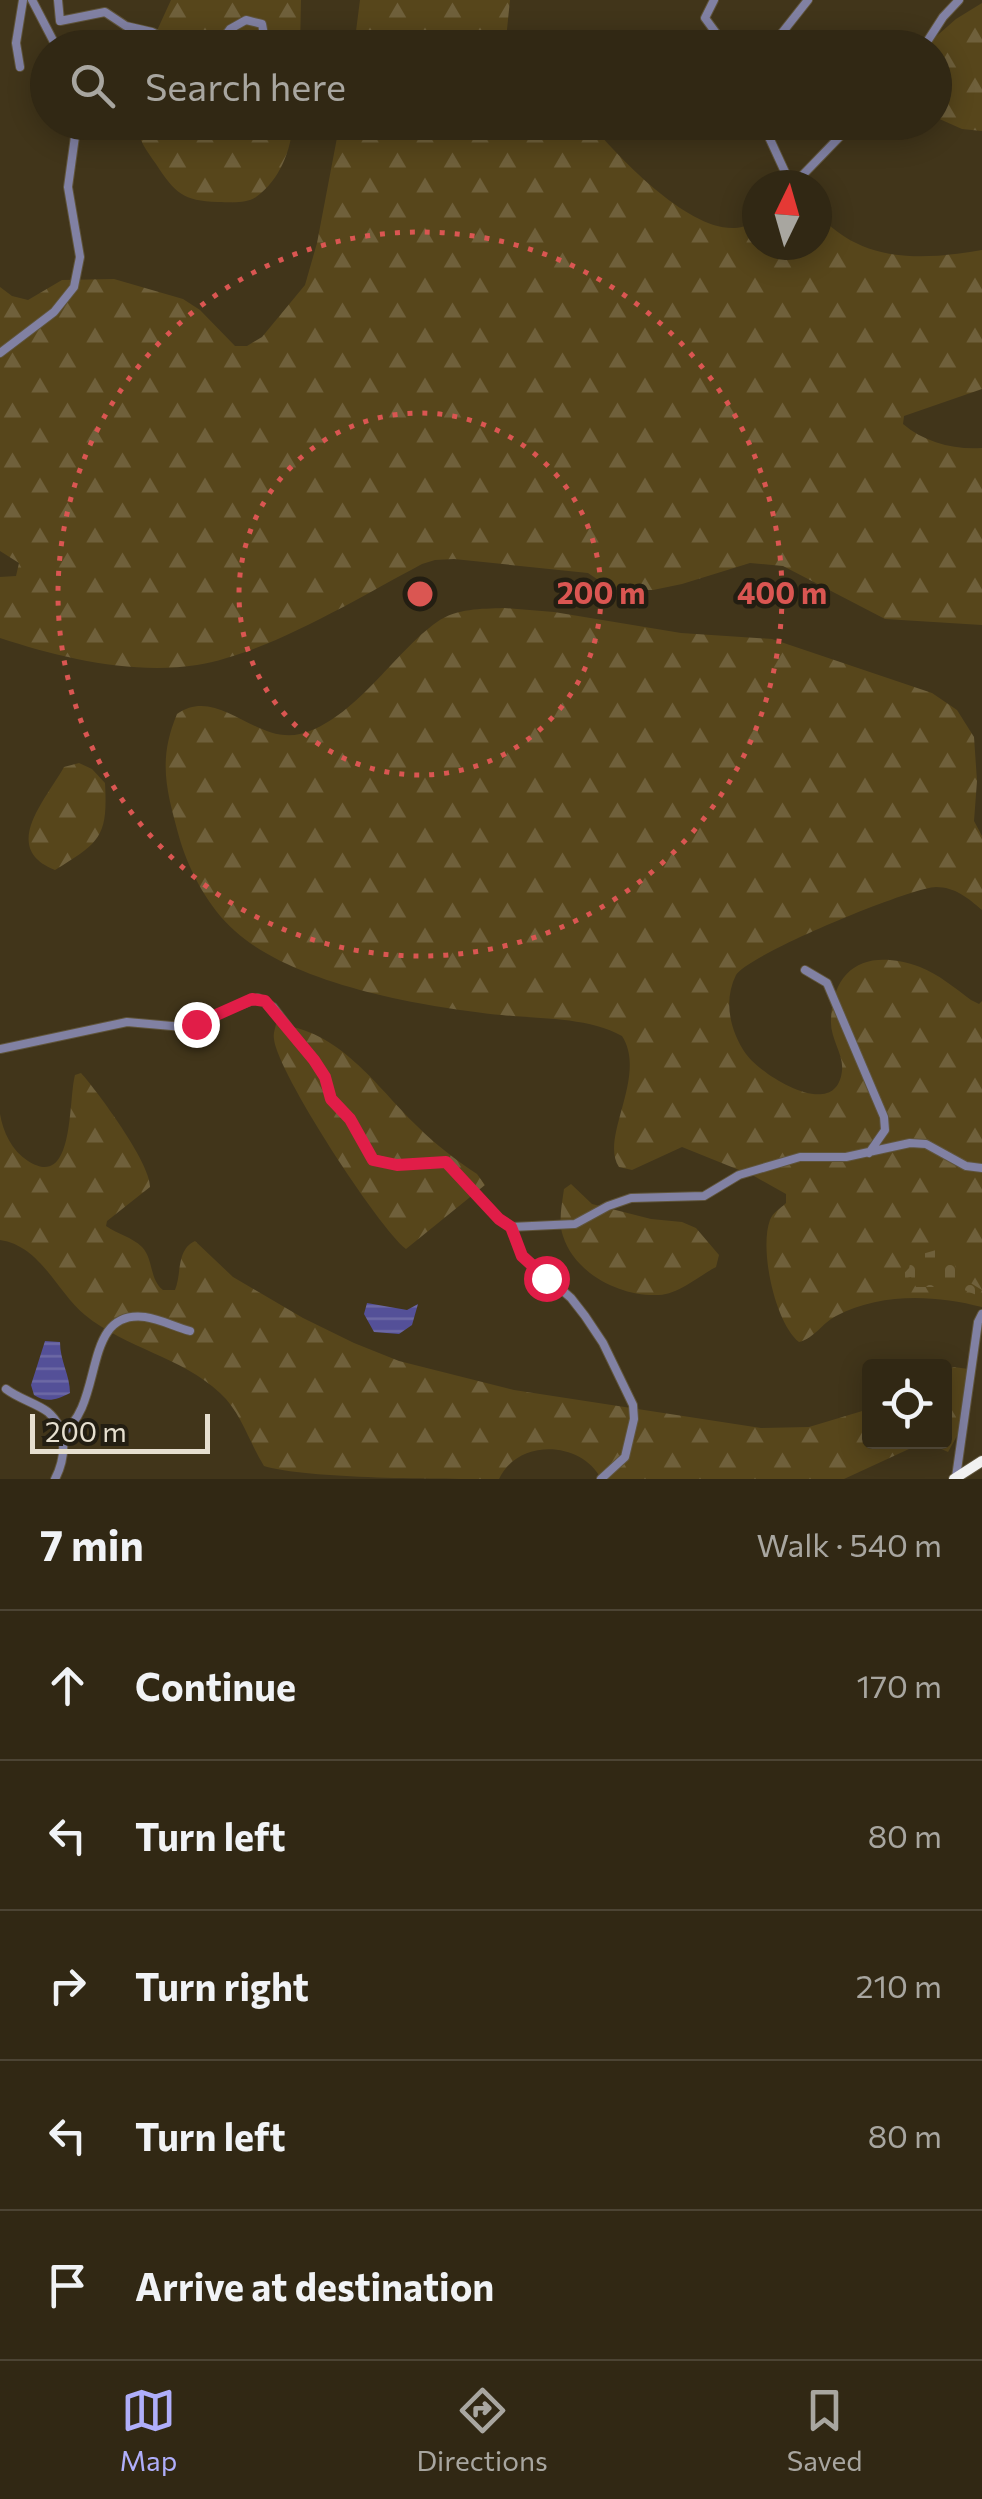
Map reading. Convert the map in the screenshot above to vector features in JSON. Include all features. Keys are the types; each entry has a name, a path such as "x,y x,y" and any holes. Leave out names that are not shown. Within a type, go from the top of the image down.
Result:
{"highway":[{"path":"955,1478 982,1461"}],"street":[{"path":"20,67 16,44 23,0"},
{"path":"713,30 704,18 714,0"},
{"path":"784,30 808,0"},
{"path":"935,30 959,0"},
{"path":"48,30 34,2 58,2 60,21 105,12 126,26 143,30"},
{"path":"230,30 246,20 262,24 263,30"},
{"path":"0,353 54,312 74,287 80,257 68,187 75,140"},
{"path":"771,140 785,170"},
{"path":"807,170 836,140"},
{"path":"805,970 826,982 884,1116 885,1130 869,1153"},
{"path":"0,1048 127,1022 183,1028 258,998 273,1008 314,1060 325,1077 331,1099 350,1119 373,1160 397,1165 446,1162 511,1227 522,1256 571,1298 585,1316 603,1343 633,1405 634,1419 625,1457 601,1479"},
{"path":"511,1227 575,1224 624,1200 704,1196 739,1175 800,1156 830,1158 910,1143 926,1144 966,1166 982,1168"},
{"path":"955,1478 982,1314"},
{"path":"61,1434 72,1427 90,1394 100,1340 114,1325 144,1317 190,1331"},
{"path":"6,1388 47,1411 61,1434 64,1452 55,1479"}],"green space":[{"path":"171,0 301,0 300,30 157,30"},
{"path":"360,0 510,0 507,30 356,30"},
{"path":"982,3 982,131 952,125 952,30 943,30"},
{"path":"141,140 291,140 272,182 243,202 196,200 181,194"},
{"path":"337,140 605,140 655,189 696,218 716,226 742,227 742,260 832,260 832,227 851,240 886,253 935,256 982,250 982,389 904,416 903,424 940,444 982,448 982,625 885,619 783,566 750,563 653,590 613,590 588,573 454,559 422,564 282,637 197,665 148,668 97,663 0,638 0,577 16,576 19,563 0,551 0,287 12,296 28,300 62,280 114,279 183,299 200,310 235,346 247,346 262,337 305,285"},
{"path":"504,608 554,612 681,633 772,639 932,693 957,710 974,737 974,821 982,836 982,910 955,891 936,887 864,910 747,966 736,975 729,1005 736,1036 754,1063 781,1082 813,1094 827,1093 837,1086 842,1071 831,1027 833,1001 847,974 858,966 885,960 920,967 971,1000 979,1004 982,1001 982,1307 927,1298 890,1299 836,1316 799,1342 776,1303 768,1266 770,1220 786,1203 786,1194 754,1176 682,1147 632,1170 619,1167 614,1155 615,1140 630,1069 629,1052 622,1036 579,1022 399,999 325,979 260,950 235,931 209,901 184,852 168,792 167,747 177,714 207,706 268,731 300,734 338,715 445,617"},
{"path":"79,763 92,769 105,783 105,815 91,844 55,870 39,861 31,849 32,823 64,767"},
{"path":"276,1024 299,1028 338,1048 424,1133 477,1174 485,1185 406,1249 374,1212 292,1083 279,1057 274,1037"},
{"path":"81,1073 111,1111 148,1176 150,1187 107,1221 106,1226 142,1247 163,1290 175,1290 182,1256 195,1241 233,1277 303,1318 399,1361 514,1390 761,1428 809,1427 862,1411 862,1449 909,1449 844,1479 601,1479 580,1457 550,1449 520,1456 499,1479 343,1476 264,1466 239,1418 220,1393 188,1370 85,1315 37,1260 14,1244 0,1240 0,1114 9,1140 22,1157 43,1167 54,1164 66,1139 75,1075"},
{"path":"571,1184 592,1204 696,1228 719,1255 716,1267 681,1288 659,1295 630,1292 601,1280 578,1262 563,1236 564,1189"},
{"path":"943,1248 951,1254 959,1276 982,1290 979,1296 957,1287 916,1287 911,1277 897,1281 909,1268 912,1257"},
{"path":"954,1367 968,1369 971,1392 964,1422 952,1444"}],"shaded area":[{"path":"367,1303 407,1310 418,1304 412,1325 399,1334 374,1332 364,1314"},
{"path":"45,1341 60,1342 70,1386 70,1393 52,1400 34,1395 31,1385"}],"route":[{"path":"196,1024 252,999 265,1001 314,1060 325,1077 331,1099 350,1119 373,1160 397,1165 446,1162 511,1227 522,1256 546,1278"}]}
